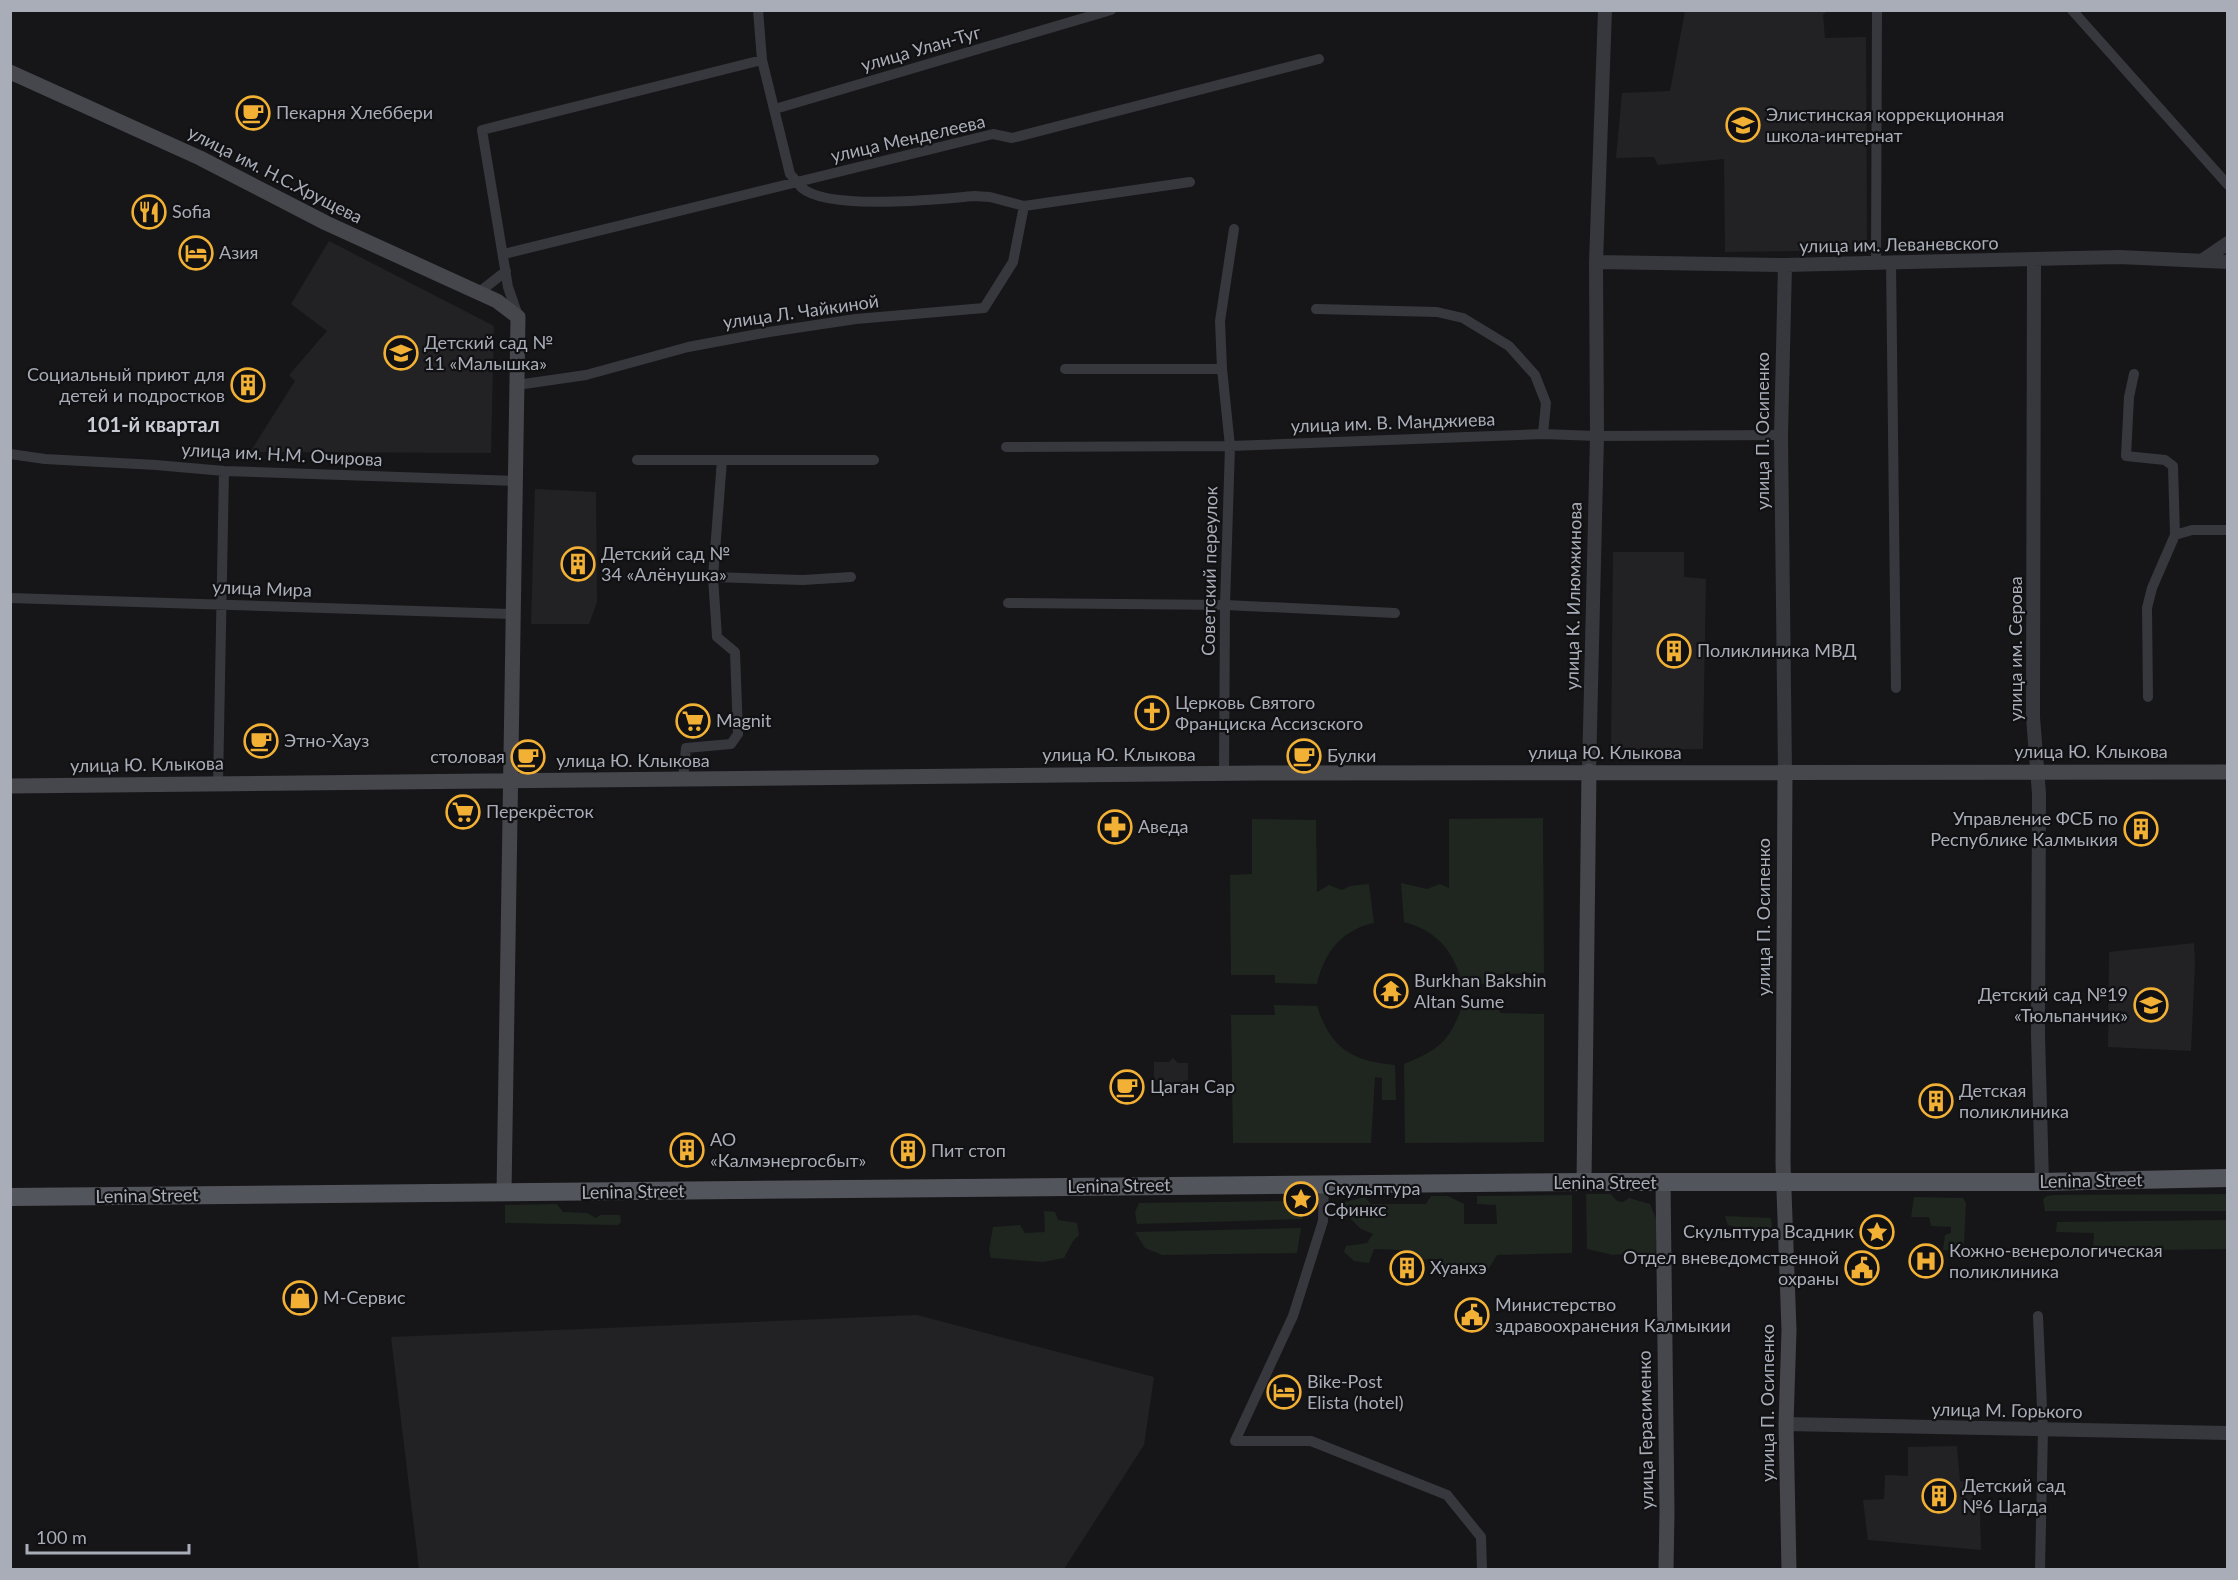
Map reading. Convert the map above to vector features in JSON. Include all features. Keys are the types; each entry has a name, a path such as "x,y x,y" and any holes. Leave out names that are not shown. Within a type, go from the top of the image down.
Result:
{"main road":[{"name":"улица им. Н.С.Хрущева","path":"10,72 207,161 326,223 477,294 497,301 518,317"},
{"path":"504,1194 518,317"},
{"name":"улица Ю. Клыкова","path":"10,786 1590,771 2228,772"},
{"name":"улица К. Илюмжинова","path":"1584,1182 1590,771"},
{"name":"улица П. Осипенко","path":"1785,772 1784,1182 1789,1330 1786,1424 1789,1569"},
{"name":"Lenina Street","path":"10,1197 1584,1182 2042,1182 2228,1178"},
{"name":"улица Герасименко","path":"1663,1182 1666,1569"}],"street":[{"path":"758,10 762,60 790,174 802,188 828,198 858,202 974,196 990,197 1024,206 1190,182"},
{"name":"улица Улан-Туг","path":"775,109 1111,10"},
{"name":"улица К. Илюмжинова","path":"1590,771 1597,436 1596,262 1605,10"},
{"path":"1876,262 1877,10"},
{"path":"2072,10 2228,185"},
{"name":"улица Менделеева","path":"504,254 993,134 1012,138 1318,59"},
{"path":"518,317 508,287 482,130 762,60"},
{"name":"улица Л. Чайкиной","path":"517,386 586,375 688,347 780,330 856,319 984,308 1013,262 1024,206"},
{"name":"Советский переулок","path":"1224,774 1225,605 1230,446 1222,369 1220,321 1234,229"},
{"path":"2203,260 2228,243"},
{"name":"улица им. Леваневского","path":"1596,262 1785,265 2119,257 2228,262"},
{"name":"улица им. Серова","path":"2034,260 2033,717 2038,771 2038,1035 2042,1182"},
{"path":"1891,262 1896,688"},
{"name":"улица П. Осипенко","path":"1785,265 1781,435 1785,772"},
{"path":"477,294 506,271"},
{"path":"1316,309 1437,312 1463,318 1509,346 1535,375 1546,403 1543,434"},
{"path":"1065,369 1222,369"},
{"path":"2134,374 2129,397 2126,456 2165,460 2173,466 2175,536 2152,588 2147,608 2148,697"},
{"name":"улица им. В. Манджиева","path":"1006,447 1230,446 1543,434 1781,435"},
{"name":"улица им. Н.М. Очирова","path":"10,454 45,459 224,471 516,481"},
{"path":"637,460 874,460"},
{"path":"683,780 686,748 731,744 738,734 735,652 717,637 713,577 722,460"},
{"path":"218,784 224,471"},
{"path":"2175,536 2192,530 2228,530"},
{"path":"713,577 803,580 852,577"},
{"name":"улица Мира","path":"10,598 513,614"},
{"path":"1008,603 1225,605 1395,613"},
{"path":"1324,1185 1323,1221 1293,1316 1235,1441 1311,1441 1447,1495 1481,1537 1482,1569"},
{"path":"2038,1316 2043,1430 2040,1569"},
{"name":"улица М. Горького","path":"1786,1424 2228,1433"}],"shaded area":[{"name":"Элистинская коррекционная школа-интернат","path":"1685,11 1827,11 1823,15 1825,38 1866,37 1867,250 1725,252 1724,159 1658,165 1654,157 1616,158 1622,93 1670,91"},
{"name":"Детский сад № 11 «Малышка»","path":"329,241 494,326 491,453 250,452 295,381 289,375 327,331 291,304"},
{"path":"535,489 596,492 597,602 589,624 531,624"},
{"path":"1613,552 1684,552 1684,577 1706,579 1703,749 1611,749"},
{"path":"1543,818 1544,973 1497,974 1499,984 1462,984 1449,952 1442,944 1426,931 1404,922 1401,883 1427,889 1440,884 1449,888 1449,819"},
{"path":"1252,819 1316,820 1317,892 1329,885 1342,890 1350,886 1369,884 1374,923 1362,926 1343,937 1324,962 1317,984 1275,983 1275,975 1231,975 1230,875 1252,874"},
{"name":"Детский сад №19 «Тюльпанчик»","path":"2194,943 2191,1051 2108,1047 2109,952"},
{"path":"1463,1004 1499,1004 1500,1013 1544,1014 1544,1142 1405,1143 1404,1064 1426,1054 1442,1043 1453,1027"},
{"path":"1274,1005 1317,1006 1329,1033 1345,1050 1367,1060 1395,1065 1396,1100 1382,1100 1382,1078 1375,1077 1371,1143 1233,1143 1231,1015 1275,1015"},
{"path":"1173,1058 1178,1063 1188,1063 1188,1080 1183,1081 1183,1088 1161,1088 1160,1081 1154,1080 1154,1062 1169,1062"},
{"path":"1586,1194 1611,1194 1617,1201 1623,1202 1629,1198 1650,1204 1657,1221 1655,1264 1644,1258 1625,1254 1613,1255 1587,1249"},
{"path":"2227,1194 2227,1211 2045,1211 2043,1199 2054,1195"},
{"path":"1572,1195 1572,1253 1497,1255 1486,1273 1440,1274 1439,1259 1406,1260 1404,1250 1374,1249 1369,1263 1354,1261 1344,1252 1346,1246 1367,1243 1373,1234 1361,1229 1345,1213 1345,1202 1365,1197 1371,1204 1426,1204 1431,1196 1448,1196 1464,1204 1464,1224 1497,1224 1496,1205 1477,1204 1477,1196"},
{"path":"1914,1197 1963,1198 1966,1203 1964,1243 1960,1250 1943,1250 1945,1235 1951,1233 1951,1227 1931,1226 1929,1217 1911,1217"},
{"path":"1289,1201 1303,1219 1137,1224 1135,1212 1139,1203"},
{"path":"557,1204 563,1212 587,1213 596,1218 600,1215 620,1215 621,1222 618,1225 505,1223 505,1205"},
{"path":"1044,1211 1055,1212 1058,1220 1077,1223 1079,1235 1064,1258 1043,1262 991,1258 989,1250 993,1227 1020,1225 1025,1233 1045,1232"},
{"path":"1725,1216 1771,1218 1773,1235 1761,1230 1745,1230 1728,1225"},
{"path":"2227,1220 2227,1249 2093,1251 2094,1233 2056,1232 2057,1222"},
{"path":"1301,1228 1297,1253 1162,1255 1145,1248 1135,1232"},
{"path":"917,1315 1154,1377 1144,1445 1064,1569 419,1569 391,1337"},
{"path":"1957,1446 1960,1481 1974,1483 1973,1508 1980,1510 1981,1550 1868,1540 1863,1500 1884,1499 1885,1475 1908,1476 1908,1447"}],"place":[{"name":"Пекарня Хлеббери","path":"253,113"},
{"name":"Элистинская коррекционная школа-интернат","path":"1743,125"},
{"name":"Sofia","path":"149,212"},
{"name":"Азия","path":"196,253"},
{"name":"Детский сад № 11 «Малышка»","path":"401,353"},
{"name":"Социальный приют для детей и подростков","path":"248,385"},
{"name":"Детский сад № 34 «Алёнушка»","path":"578,564"},
{"name":"Поликлиника МВД","path":"1674,651"},
{"name":"Церковь Святого Франциска Ассизского","path":"1152,713"},
{"name":"Magnit","path":"693,721"},
{"name":"Этно-Хауз","path":"261,741"},
{"name":"Булки","path":"1304,756"},
{"name":"столовая","path":"528,757"},
{"name":"Перекрёсток","path":"463,812"},
{"name":"Аведа","path":"1115,827"},
{"name":"Управление ФСБ по Республике Калмыкия","path":"2141,829"},
{"name":"Burkhan Bakshin Altan Sume","path":"1391,991"},
{"name":"Детский сад №19 «Тюльпанчик»","path":"2151,1005"},
{"name":"Цаган Сар","path":"1127,1087"},
{"name":"Детская поликлиника","path":"1936,1101"},
{"name":"АО «Калмэнергосбыт»","path":"687,1150"},
{"name":"Пит стоп","path":"908,1151"},
{"name":"Скульптура Сфинкс","path":"1301,1199"},
{"name":"Скульптура Всадник","path":"1877,1232"},
{"name":"Кожно-венерологическая поликлиника","path":"1926,1261"},
{"name":"Хуанхэ","path":"1407,1268"},
{"name":"Отдел вневедомственной охраны","path":"1862,1268"},
{"name":"М-Сервис","path":"300,1298"},
{"name":"Министерство здравоохранения Калмыкии","path":"1472,1315"},
{"name":"Bike-Post Elista (hotel)","path":"1284,1392"},
{"name":"Детский сад №6 Цагда","path":"1939,1496"}],"district":[{"name":"101-й квартал","path":"153,425"}]}
